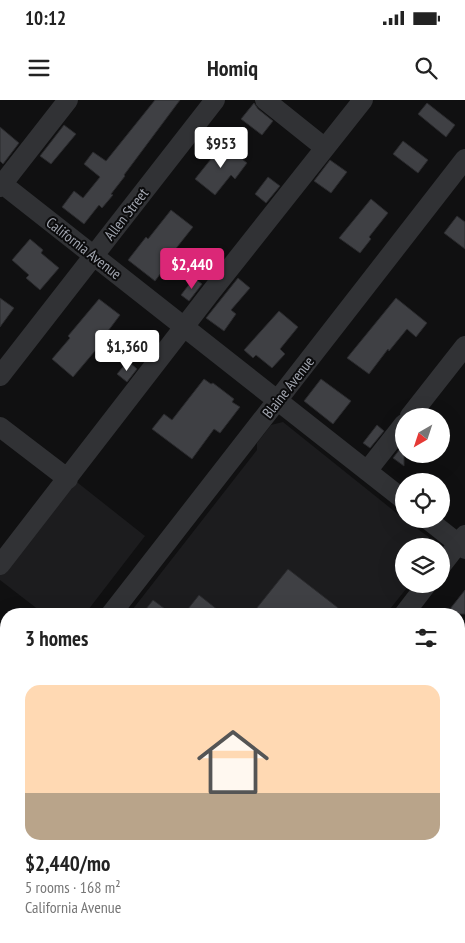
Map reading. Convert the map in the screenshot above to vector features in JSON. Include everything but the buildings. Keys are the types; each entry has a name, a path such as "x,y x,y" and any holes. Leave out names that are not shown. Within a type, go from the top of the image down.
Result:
{"street":[{"path":"1,184 68,100"},
{"name":"Allen Street","path":"0,376 215,100"},
{"path":"265,100 325,148"},
{"path":"0,566 362,100"},
{"name":"Blaine Avenue","path":"116,608 465,160"},
{"name":"California Avenue","path":"1,184 395,493"},
{"path":"416,408 465,346"},
{"path":"0,427 68,479"},
{"path":"367,471 395,435"},
{"path":"441,528 463,542 450,556"},
{"path":"409,608 420,593"}],"shaded area":[{"path":"283,422 395,512 395,528 416,528 430,538 395,538 395,593 403,593 391,608 134,608 257,450 257,443 271,425"},
{"path":"73,479 145,536 90,608 36,608 0,580 0,574"}]}
